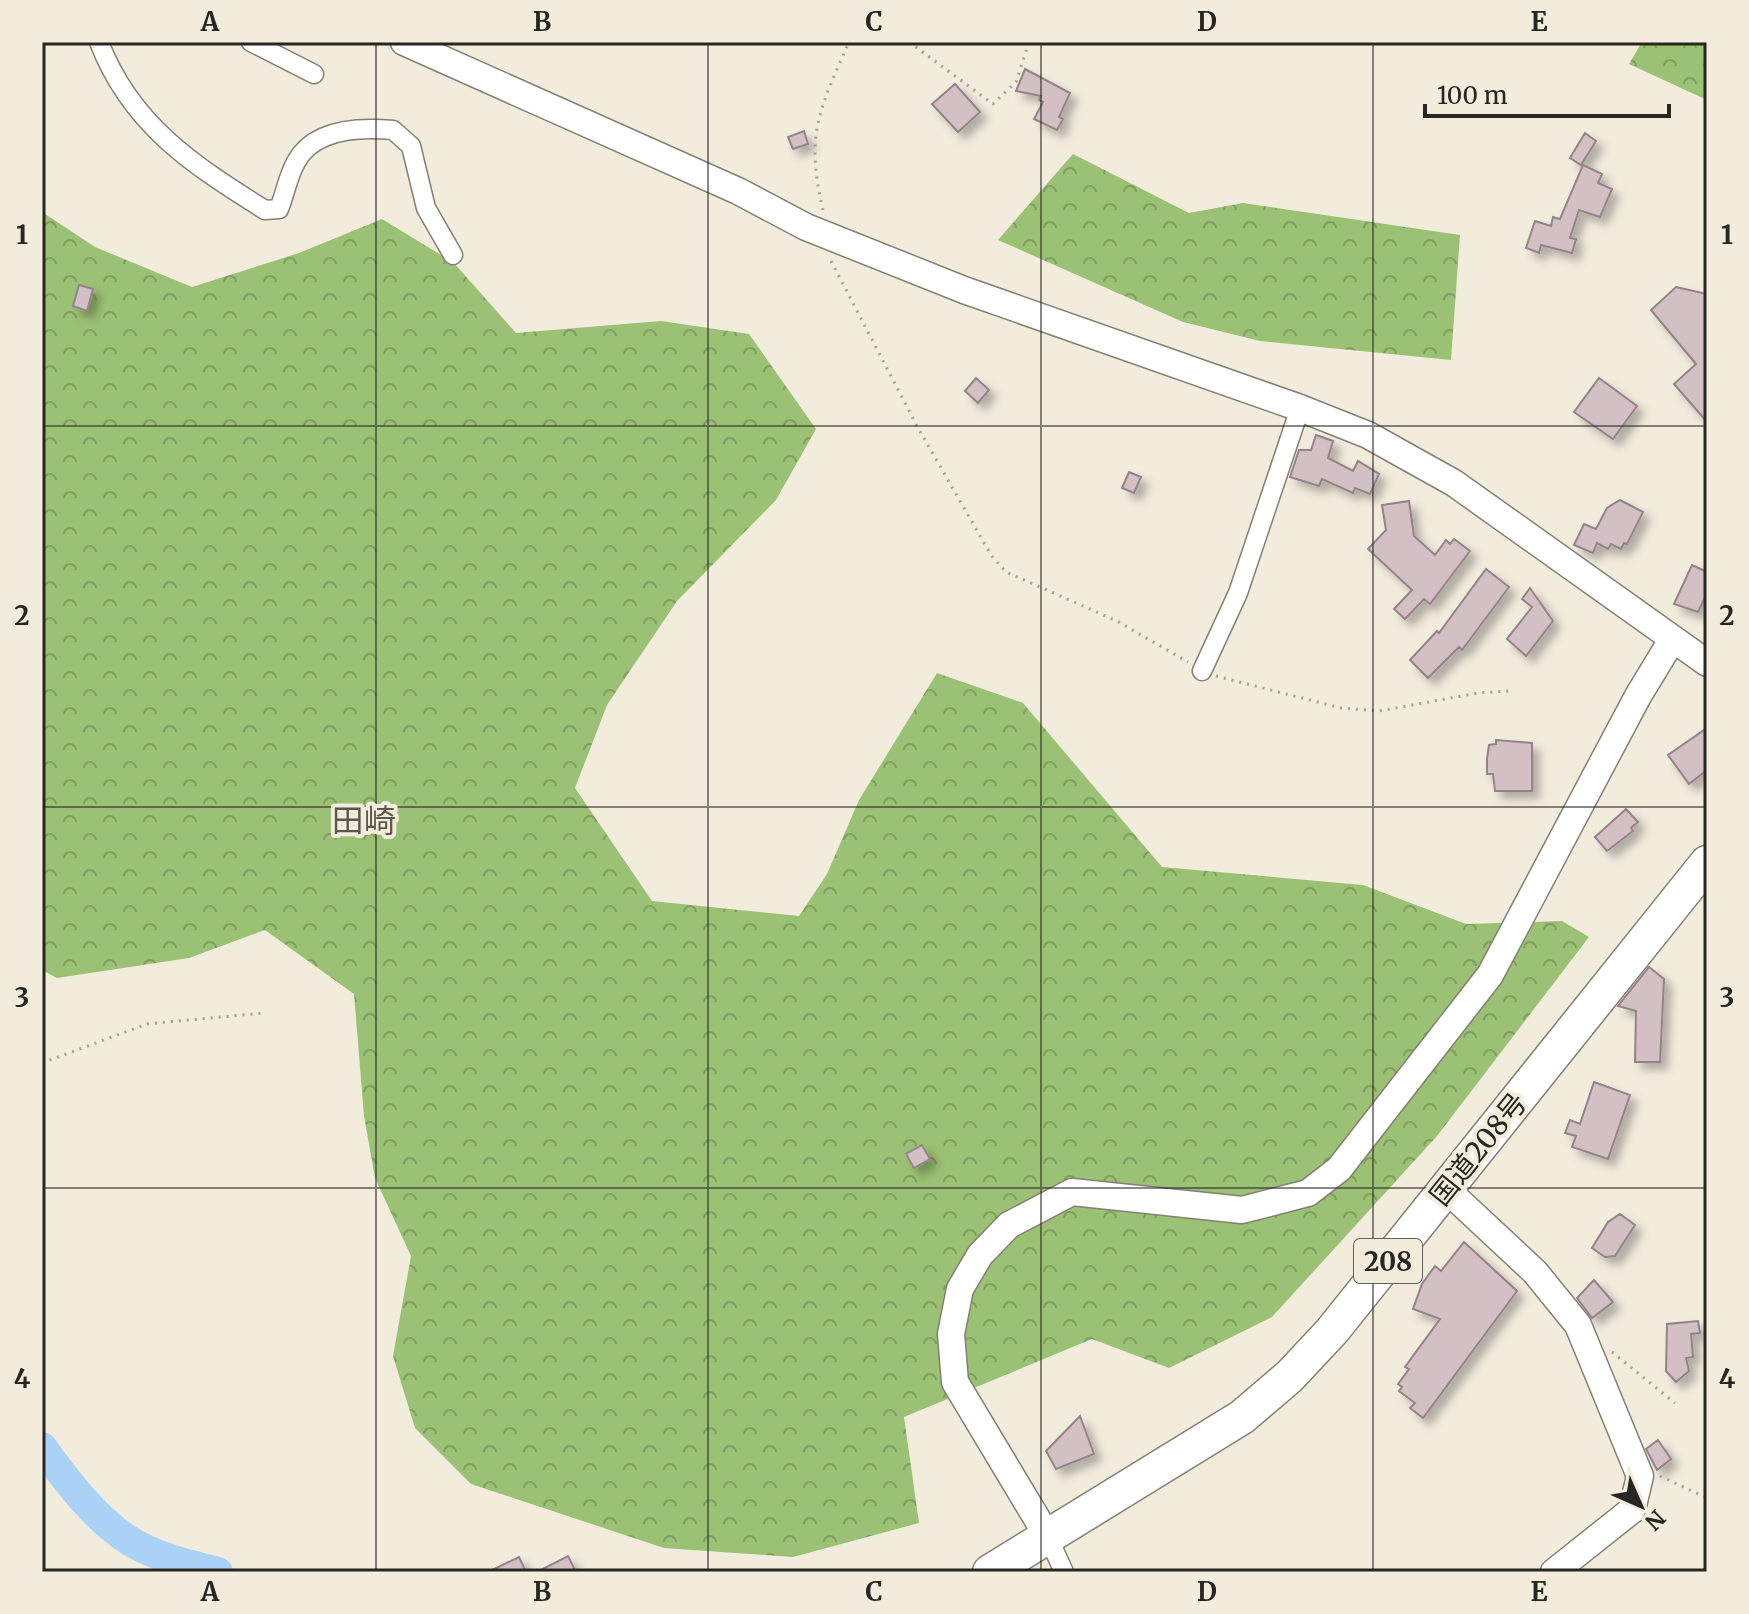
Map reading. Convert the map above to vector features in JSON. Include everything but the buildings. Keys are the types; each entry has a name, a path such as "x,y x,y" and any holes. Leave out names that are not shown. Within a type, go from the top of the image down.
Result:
{"highway":[{"name":"国道208号","path":"990,1572 1242,1417 1290,1376 1332,1331 1707,863"}],"street":[{"path":"100,42 108,66 142,115 184,159 265,210 279,209 296,160 312,144 337,131 393,130 411,146 426,208 453,255"},
{"path":"251,42 314,74"},
{"path":"404,42 670,164 738,191 820,232 964,290 1300,408 1368,435 1454,483 1707,663"},
{"path":"1202,671 1238,593 1300,408"},
{"path":"1064,1572 1048,1537 955,1382 951,1334 960,1289 980,1255 1009,1225 1072,1192 1242,1210 1308,1193 1339,1169 1490,975 1638,696 1672,640"},
{"path":"1446,1189 1535,1272 1578,1325 1640,1476 1632,1510 1554,1572"}],"path":[{"path":"849,42 814,128 820,232 991,555 1006,572 1117,621 1202,671 1341,708 1366,710 1510,691"},
{"path":"909,42 993,104 1016,82 1029,42"},
{"path":"42,1063 147,1024 263,1013"},
{"path":"1578,1325 1675,1403"},
{"path":"1640,1476 1660,1476 1707,1498"}],"green space":[{"path":"1642,42 1707,42 1707,100 1629,64"},
{"path":"1073,154 1189,213 1243,203 1460,235 1451,360 1260,341 1183,322 998,240"},
{"path":"42,212 95,247 192,287 299,253 382,219 454,263 516,333 661,321 749,334 816,429 776,500 677,601 607,705 575,788 652,901 799,916 827,874 859,800 937,673 1023,703 1162,867 1363,885 1466,924 1562,921 1589,937 1437,1136 1272,1317 1169,1368 1092,1339 904,1417 919,1523 793,1557 664,1548 471,1484 415,1428 393,1356 411,1256 375,1178 364,1116 354,994 265,930 189,958 57,978 42,970"}],"waterway":[{"path":"42,1447 82,1498 117,1532 140,1547 162,1556 218,1572"}],"district":[{"name":"田崎","path":"364,821"}]}
